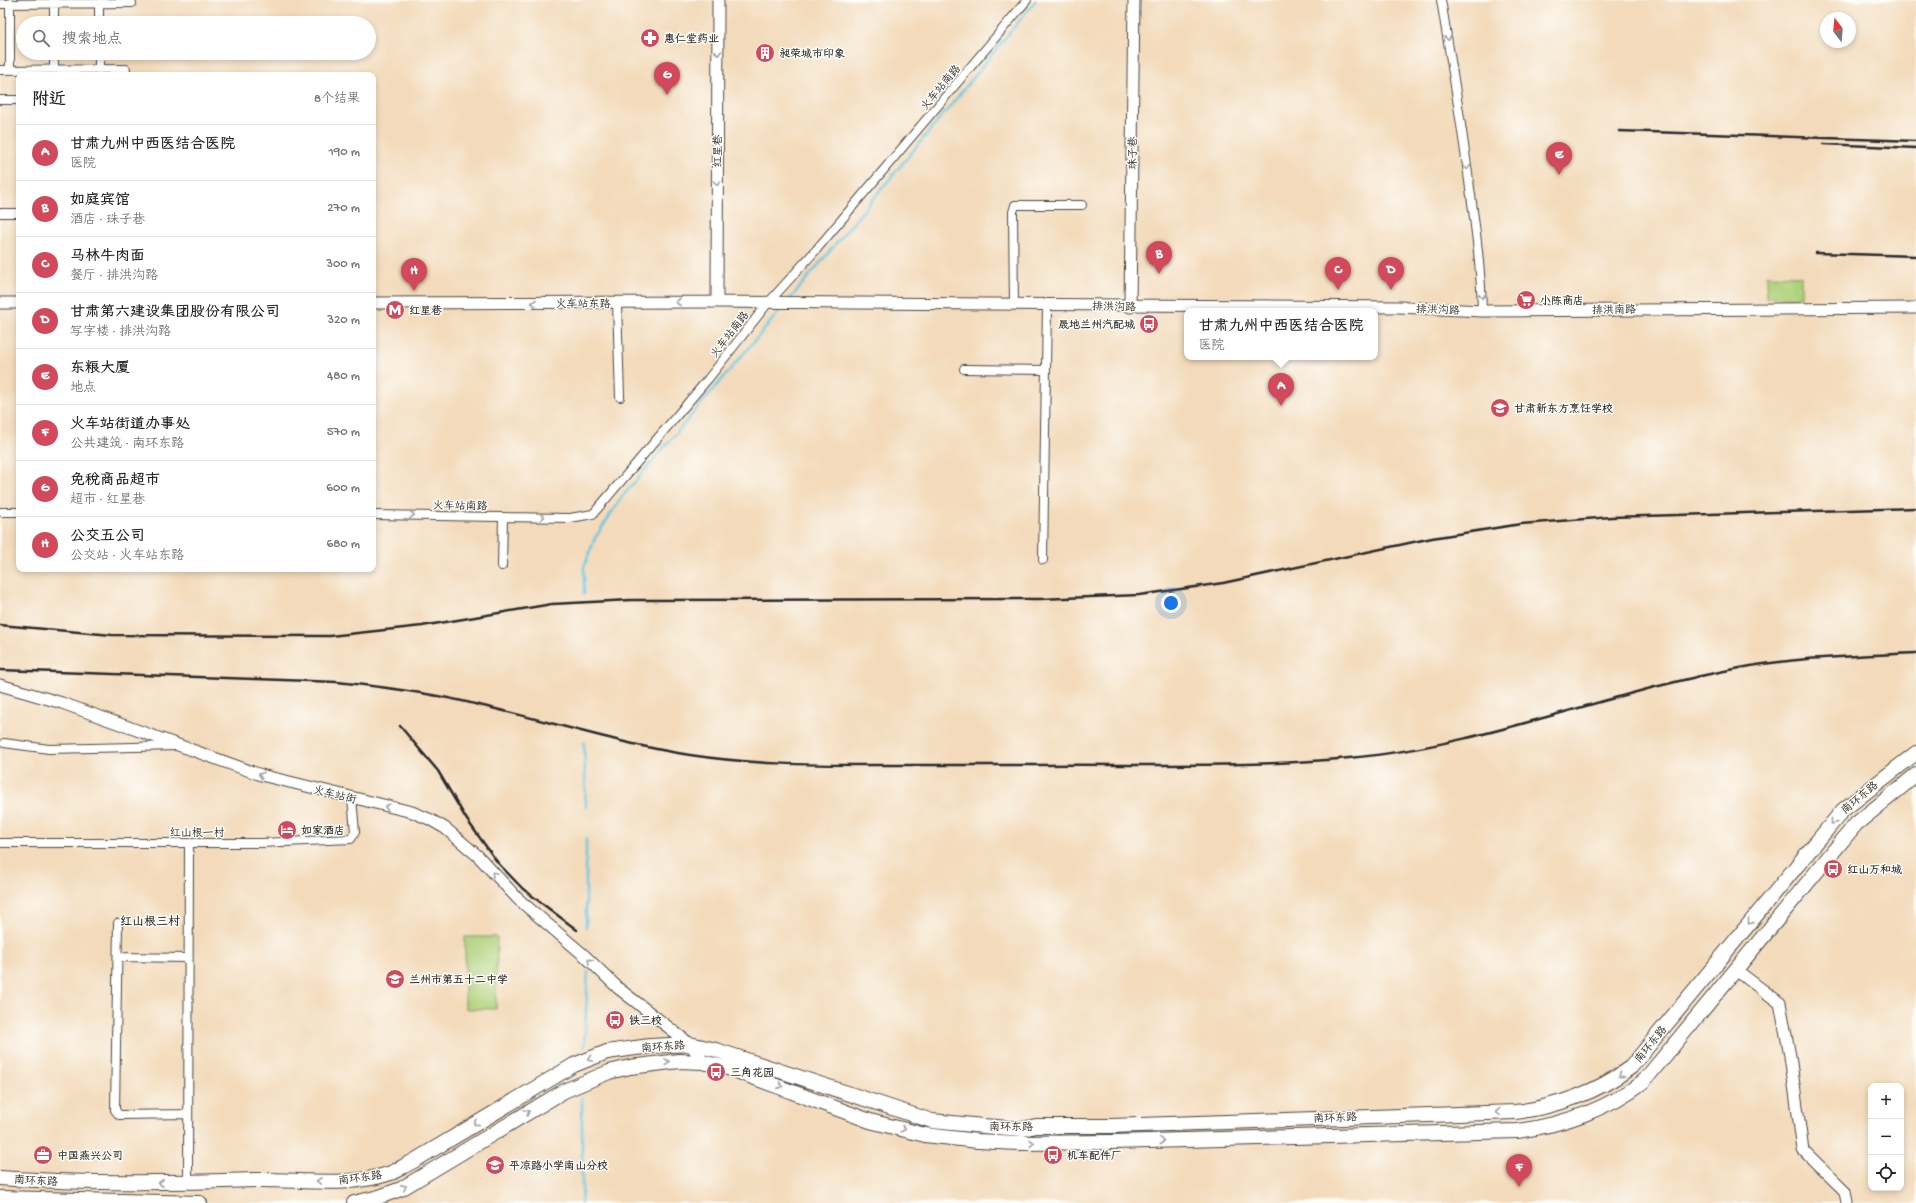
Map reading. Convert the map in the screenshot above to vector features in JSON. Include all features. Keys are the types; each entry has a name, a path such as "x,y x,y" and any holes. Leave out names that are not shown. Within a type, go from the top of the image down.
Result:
{"highway":[{"name":"南环东路","path":"0,1178 99,1183 188,1183 256,1180 332,1181 374,1177 391,1172 412,1162 574,1065 607,1052 690,1044 716,1050 932,1120 1023,1129 1036,1126 1111,1126 1515,1112 1548,1106 1604,1085 1631,1067 1842,810 1916,752"},
{"name":"南环东路","path":"354,1203 379,1197 401,1189 564,1091 609,1072 630,1067 665,1062 703,1062 731,1068 870,1121 925,1135 978,1141 1018,1143 1112,1142 1517,1131 1553,1125 1625,1096 1644,1081 1856,824 1916,775"},
{"name":"南环东路","path":"0,1198 200,1203"}],"main road":[{"name":"红星巷","path":"717,302 718,0"},
{"name":"珠子巷","path":"1130,307 1134,0"},
{"path":"0,303 16,303"},
{"name":"火车站东路","path":"376,303 794,303"},
{"name":"排洪沟路","path":"794,303 1130,307 1399,307 1482,311"},
{"name":"排洪南路","path":"1482,311 1916,308"},
{"name":"火车站街","path":"0,685 62,703 261,775 412,812 429,818 444,828 478,856 518,898 562,935 618,988 690,1044 703,1062"},
{"path":"1736,970 1780,1003 1803,1150 1845,1191 1847,1203"}],"street":[{"name":"火车站南路","path":"376,515 585,517 593,514 599,509 1027,0"},
{"path":"1441,0 1459,107 1477,235 1482,276 1482,311"},
{"path":"54,2 54,16"},
{"path":"0,4 54,2 132,3"},
{"path":"98,3 98,16"},
{"path":"10,4 10,70"},
{"path":"54,60 54,70"},
{"path":"99,60 99,70"},
{"path":"0,70 126,69"},
{"path":"0,100 16,100"},
{"path":"1014,306 1013,212 1015,205 1082,205"},
{"path":"0,213 16,213"},
{"path":"617,302 620,397"},
{"path":"1042,560 1047,306"},
{"path":"964,369 1046,370"},
{"path":"0,512 16,512"},
{"path":"502,566 503,517"},
{"path":"4,743 49,749 181,746"},
{"name":"红山根一村","path":"0,843 261,843 351,840 355,832 352,798"},
{"path":"188,1183 189,843"},
{"path":"118,923 115,1110 119,1115 188,1114"},
{"path":"118,957 188,958"}],"green space":[{"path":"1767,275 1801,276 1801,297 1767,297"},
{"path":"465,937 497,937 496,1009 465,1009"}],"waterway":[{"path":"790,299 1036,0"},
{"path":"584,594 584,567 595,538 622,497 784,306"},
{"path":"584,743 586,807"},
{"path":"586,839 586,927"},
{"path":"584,1048 588,971"},
{"path":"581,1203 582,1098"}],"railway":[{"path":"1619,131 1916,141"},
{"path":"1823,144 1916,148"},
{"path":"1816,253 1916,256"},
{"path":"0,625 112,635 330,636 422,626 552,604 630,600 1040,599 1139,595 1223,583 1432,538 1521,524 1611,517 1916,508"},
{"path":"0,670 337,682 373,686 461,701 637,745 690,755 756,762 845,765 1192,765 1310,761 1399,752 1497,731 1642,690 1740,668 1806,659 1916,653"},
{"path":"400,726 438,771 467,820 498,863 523,889 577,930"}],"place":[{"name":"惠仁堂药业","path":"650,38"},
{"name":"昶荣城市印象","path":"765,53"},
{"name":"免税商品超市","path":"667,95"},
{"name":"东粮大厦","path":"1559,175"},
{"name":"如庭宾馆","path":"1159,274"},
{"name":"马林牛肉面","path":"1338,290"},
{"name":"甘肃第六建设集团股份有限公司","path":"1391,290"},
{"name":"公交五公司","path":"414,291"},
{"name":"小陈商店","path":"1526,300"},
{"name":"红星巷","path":"395,310"},
{"name":"晟地兰州汽配城","path":"1149,324"},
{"name":"甘肃九州中西医结合医院","path":"1281,406"},
{"name":"甘肃新东方烹饪学校","path":"1500,408"},
{"name":"如家酒店","path":"287,830"},
{"name":"红山万和城","path":"1833,869"},
{"name":"兰州市第五十二中学","path":"395,979"},
{"name":"铁三校","path":"615,1020"},
{"name":"三角花园","path":"716,1072"},
{"name":"中国燕兴公司","path":"43,1155"},
{"name":"机车配件厂","path":"1053,1155"},
{"name":"平凉路小学南山分校","path":"495,1165"},
{"name":"火车站街道办事处","path":"1519,1187"}],"district":[{"name":"红山根三村","path":"150,921"}]}
